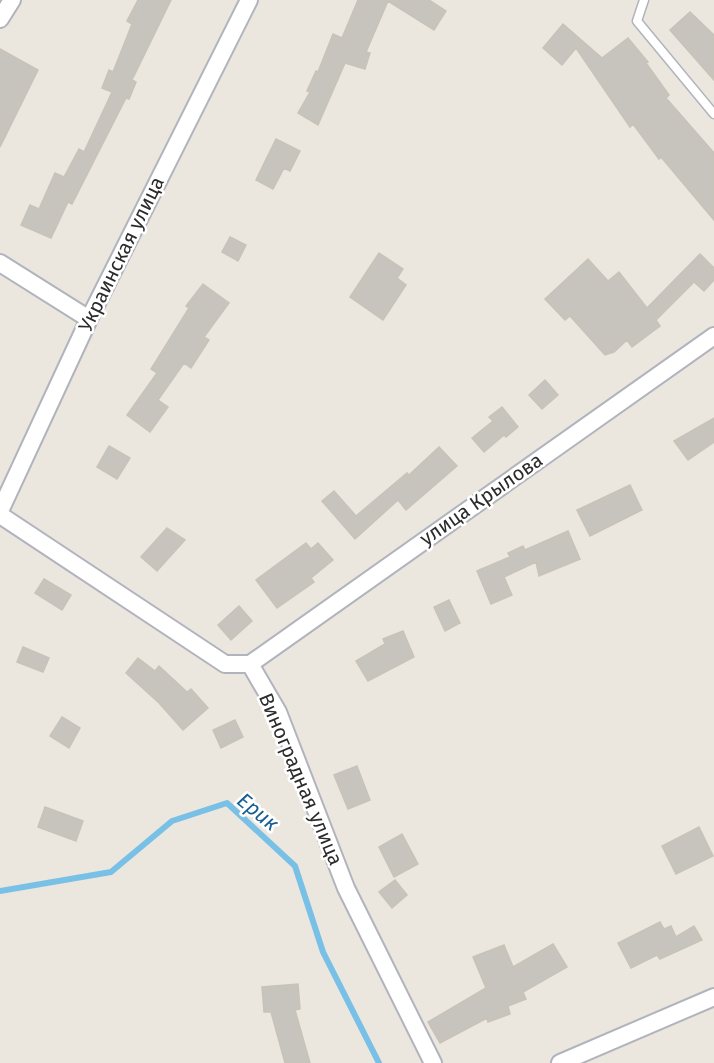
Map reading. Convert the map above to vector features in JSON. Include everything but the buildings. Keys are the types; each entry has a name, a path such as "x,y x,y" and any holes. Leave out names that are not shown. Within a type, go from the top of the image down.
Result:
{"street":[{"path":"0,19 12,0"},
{"name":"Украинская улица","path":"0,513 89,318 249,0"},
{"path":"0,263 89,318"},
{"name":"улица Крылова","path":"250,664 714,336"},
{"path":"0,513 225,664 250,664"},
{"name":"Виноградная улица","path":"250,664 278,712 346,888 433,1063"},
{"path":"560,1063 714,997"}],"lane":[{"path":"644,0 637,21 714,114"}],"waterway":[{"name":"Ерик","path":"0,891 111,872 172,821 227,803 295,866 323,952 379,1063"}]}
